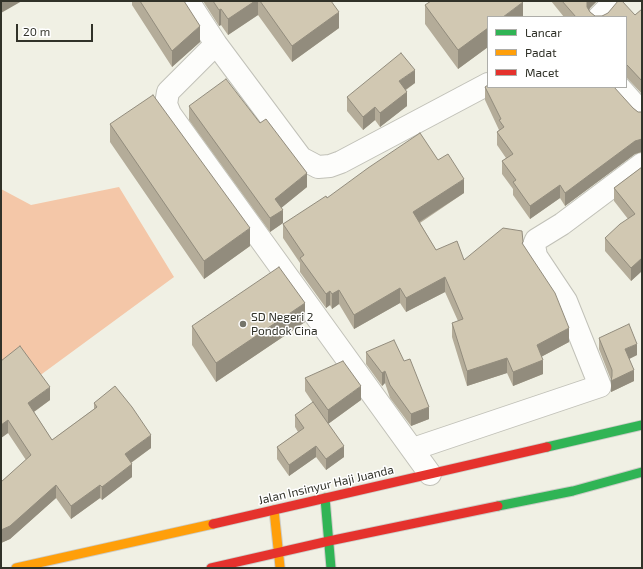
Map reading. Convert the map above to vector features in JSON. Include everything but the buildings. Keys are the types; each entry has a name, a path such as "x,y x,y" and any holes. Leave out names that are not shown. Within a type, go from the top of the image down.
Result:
{"highway":[{"name":"Jalan Insinyur Haji Juanda","path":"16,568 274,510 642,424"},
{"path":"211,568 329,541 573,491 642,472"},
{"path":"326,498 331,568"},
{"path":"274,510 280,568"}],"street":[{"path":"188,1 216,44 301,158 318,167 330,166 341,162 487,85"},
{"path":"600,16 608,8 610,1"},
{"path":"216,44 168,92 166,104 170,114 430,474"},
{"path":"620,88 642,114"},
{"path":"413,449 600,386 566,301 536,256 534,245 536,240 562,224 642,164"}],"shaded area":[{"path":"119,187 174,277 1,404 1,189 31,205"}],"traffic: fast":[{"path":"547,447 642,425"},
{"path":"498,506 573,491 642,472"},
{"path":"325,498 331,568"}],"traffic: slow":[{"path":"274,510 280,567"},
{"path":"16,568 213,524"}],"traffic: jam":[{"path":"213,524 547,447"},
{"path":"211,568 329,541 498,506"}],"place":[{"name":"SD Negeri 2 Pondok Cina","path":"243,324"}]}
